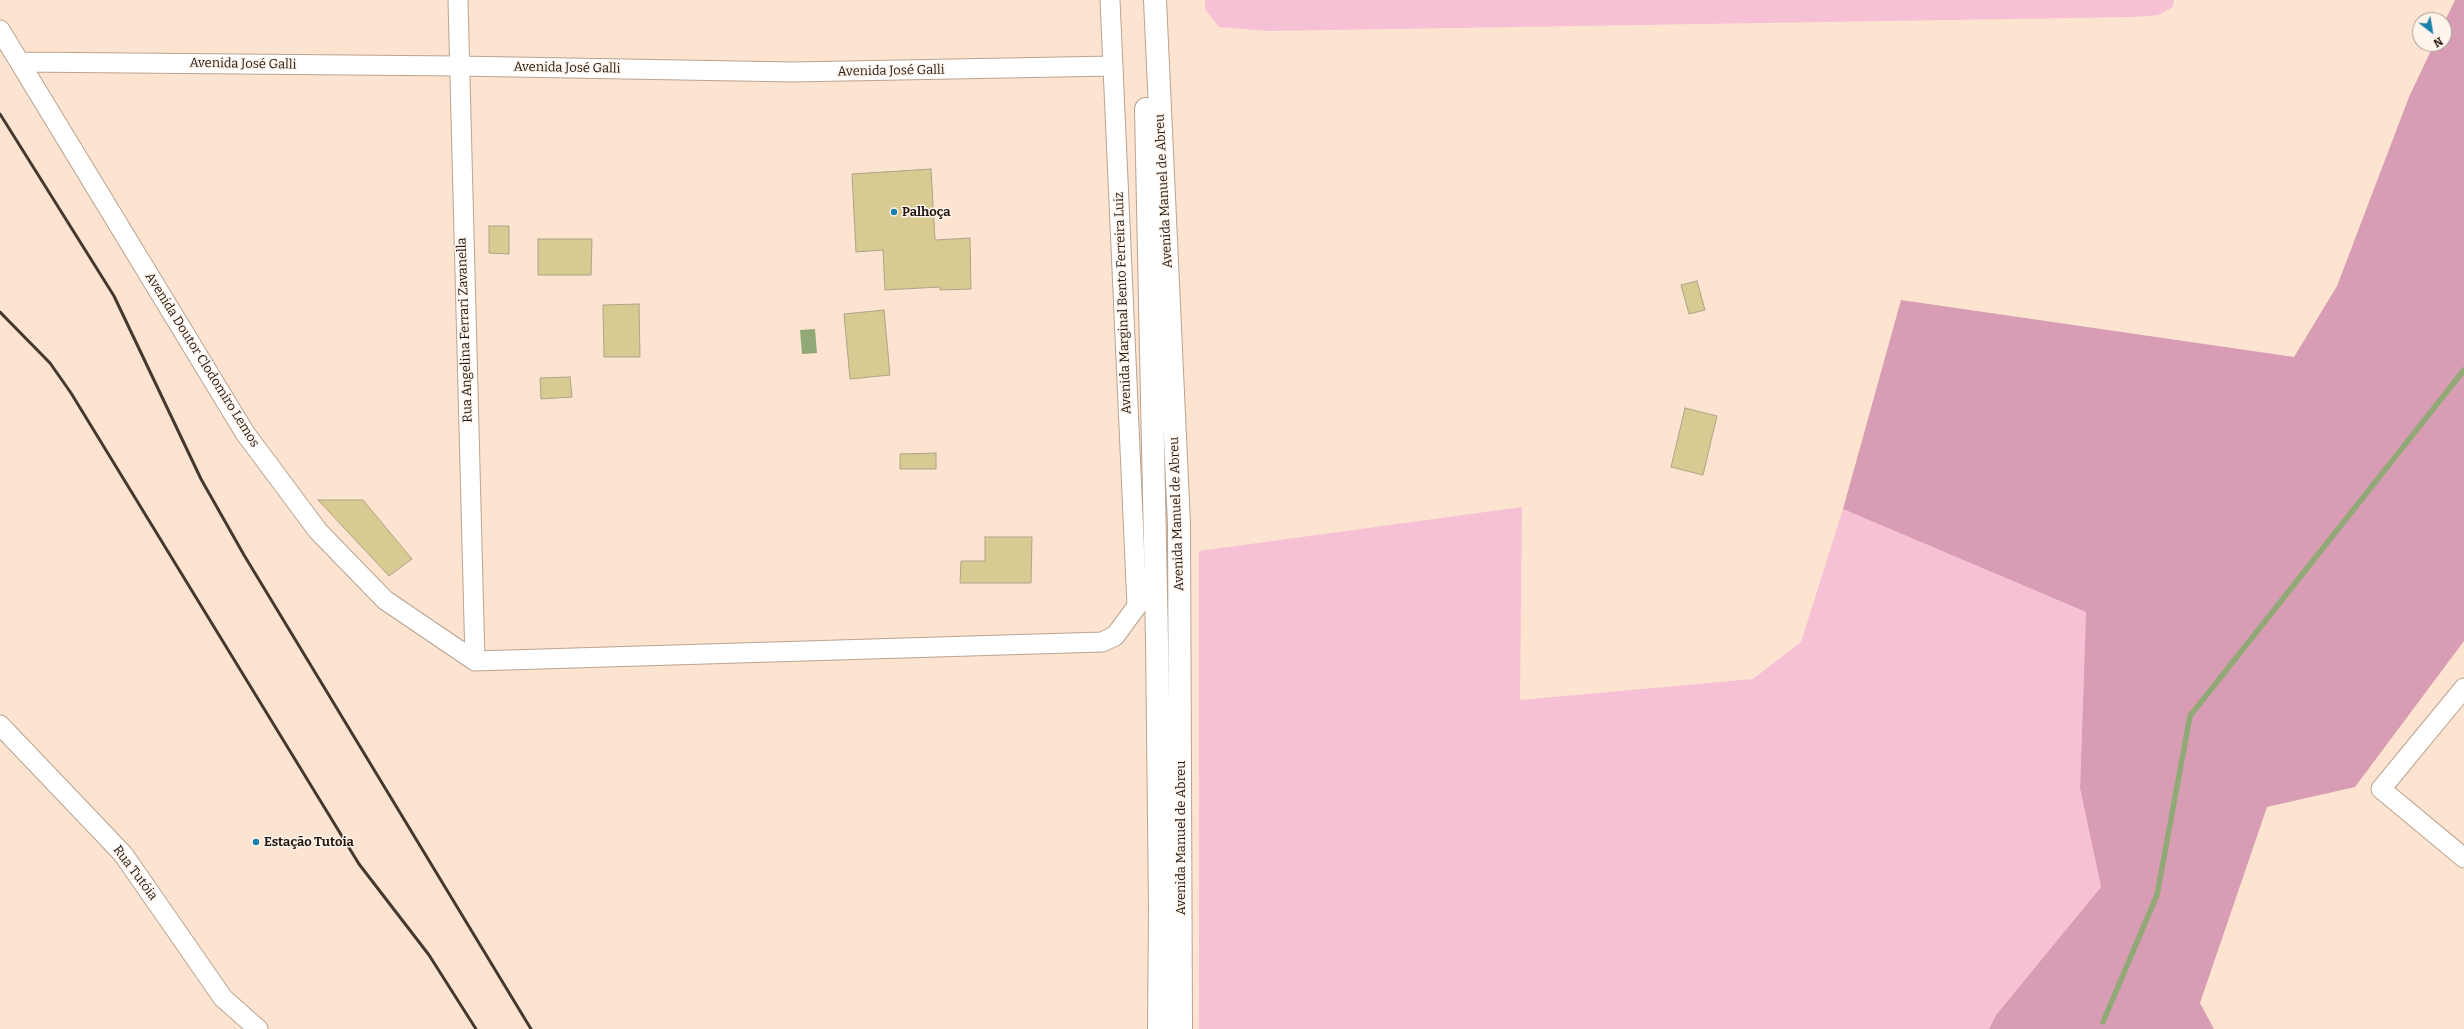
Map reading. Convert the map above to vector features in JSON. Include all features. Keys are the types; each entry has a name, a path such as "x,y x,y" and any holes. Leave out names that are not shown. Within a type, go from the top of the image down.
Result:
{"main road":[{"name":"Avenida Manuel de Abreu","path":"1141,0 1145,84 1157,640 1160,909 1159,1029"},
{"name":"Avenida Manuel de Abreu","path":"1155,0 1179,524 1181,1029"}],"street":[{"name":"Rua Angelina Ferrari Zavanella","path":"458,0 458,66 475,661"},
{"name":"Avenida Marginal Bento Ferreira Luiz","path":"475,661 1102,642 1115,636 1136,606 1110,0"},
{"name":"Avenida Doutor Clodomiro Lemos","path":"0,30 245,434 318,531 385,600 475,661"},
{"name":"Avenida José Galli","path":"20,62 458,66 793,72 1113,66"},
{"path":"2464,688 2381,790 2464,858"},
{"name":"Rua Tutóia","path":"0,725 123,854 223,998 258,1029"}],"shaded area":[{"path":"1205,0 2174,0 2173,7 2158,15 2134,17 1268,31 1219,27 1205,9"},
{"path":"2455,0 2464,0 2464,641 2355,787 2267,807 2200,1003 2214,1029 1989,1029 1996,1015 2101,887 2080,788 2086,612 1843,509 1901,300 2294,357 2337,286 2409,97 2430,52 2452,52 2452,12 2449,12"},
{"path":"815,329 817,353 802,354 800,330"},
{"path":"1522,507 1520,700 1753,679 1801,642 1843,509 2086,612 2080,788 2101,887 1996,1015 1989,1029 1199,1029 1199,551"}],"building":[{"name":"Palhoça","path":"931,169 935,240 970,238 971,289 940,290 940,287 885,290 883,250 856,252 852,174"},
{"path":"489,226 509,226 509,254 489,253"},
{"path":"538,239 592,239 591,275 538,275"},
{"path":"1697,281 1705,310 1689,314 1681,285"},
{"path":"639,304 640,357 604,357 603,305"},
{"path":"884,310 890,375 850,379 844,314"},
{"path":"570,377 572,397 541,399 540,378"},
{"path":"1685,408 1717,416 1703,475 1671,467"},
{"path":"936,453 936,469 900,469 900,454"},
{"path":"318,500 363,500 412,559 389,576"},
{"path":"985,537 1032,537 1031,583 960,583 961,561 985,561"}],"waterway":[{"path":"2103,1022 2157,895 2190,716 2464,370"}],"railway":[{"path":"0,114 114,296 201,479 244,555 531,1029"},
{"path":"0,312 50,363 71,393 359,864 429,955 476,1029"}],"place":[{"name":"Palhoça","path":"894,212"},
{"name":"Estação Tutoia","path":"256,842"}]}
